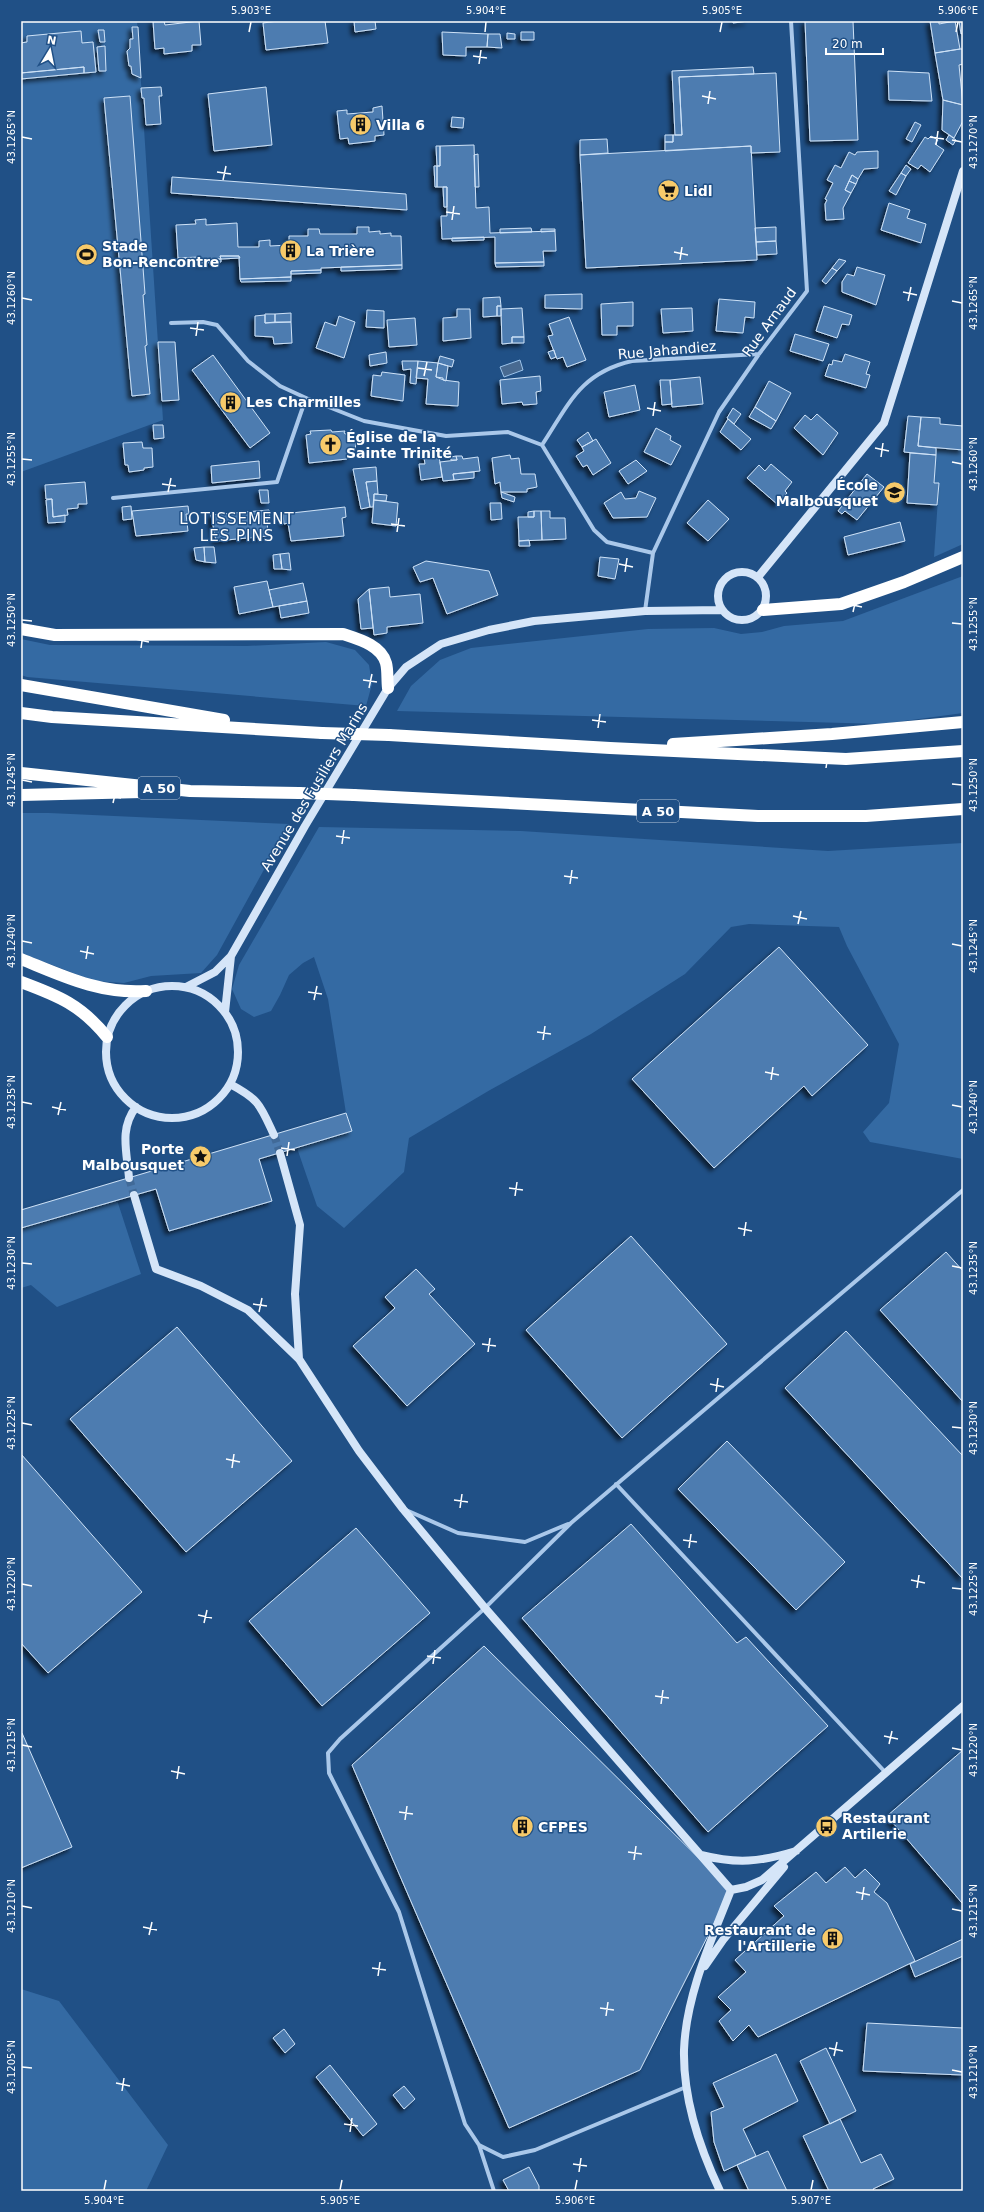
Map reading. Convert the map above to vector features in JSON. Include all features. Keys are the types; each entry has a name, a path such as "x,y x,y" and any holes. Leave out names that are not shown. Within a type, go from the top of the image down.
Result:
{"highway":[{"path":"763,610 841,604 904,582 963,558"},
{"path":"21,630 55,635 343,634 361,640 374,647 386,661 388,688"},
{"path":"21,685 282,730"},
{"path":"21,713 322,733 389,735 610,748 846,759 963,751"},
{"path":"610,748 832,734 963,722"},
{"name":"A 50","path":"21,773 190,791 354,795 758,816 866,816 963,809"},
{"path":"21,795 190,791"},
{"path":"21,959 100,989 126,992 146,991"},
{"path":"21,982 59,996 81,1010 107,1037"}],"street":[{"name":"Rue Arnaud","path":"645,611 653,553 719,412 759,354 806,291 791,21"},
{"path":"758,577 884,423 963,171"},
{"path":"171,323 203,322 217,325 248,361 280,386 364,421 446,436 508,432 542,445 594,530 607,542 653,553"},
{"name":"Rue Jahandiez","path":"542,445 575,395 592,377 612,366 632,361 759,354"},
{"path":"113,498 277,482 306,398"},
{"path":"737,572 745,572 758,577 766,590 767,599 763,610 755,618 742,621 733,620 722,610 718,603 718,592 722,582 729,575 737,572"},
{"name":"Avenue des Fusiliers Marins","path":"186,987 215,972 231,956 305,826 388,688 406,667 441,644 489,630 534,621 645,611 722,610"},
{"name":"Avenue des Fusiliers Marins","path":"225,1012 231,956"},
{"path":"166,986 186,987 200,992 214,1001 225,1012 236,1036 238,1051 236,1068 230,1084 219,1098 204,1109 188,1116 164,1117 152,1115 136,1107 122,1095 112,1080 107,1066 107,1037 112,1023 121,1009 132,999 146,991 166,986"},
{"path":"230,1084 250,1095 256,1101 261,1107 274,1135"},
{"path":"129,1178 124,1131 128,1117 136,1107"},
{"path":"280,1153 300,1225 295,1294 299,1359"},
{"path":"494,2191 479,2145 465,2124 399,1912 329,1773 328,1753 340,1738 484,1608 571,1523 963,1190"},
{"path":"134,1195 156,1269 201,1286 248,1310 299,1359 359,1451 403,1509 484,1608 731,1890"},
{"path":"616,1484 886,1773"},
{"path":"403,1509 458,1534 525,1542 571,1523"},
{"path":"731,1890 746,1887 762,1880 799,1850 963,1706"},
{"path":"701,1855 724,1861 743,1862 771,1859 799,1850"},
{"path":"698,1976 723,1940 799,1850"},
{"path":"720,2191 704,2158 687,2087 684,2050 698,1976 731,1890"},
{"path":"479,2145 502,2156 535,2150 687,2087"}],"shaded area":[{"name":"Stade Bon-Rencontre","path":"33,21 137,21 163,420 21,472 21,23"},
{"path":"520,360 523,370 504,377 500,367"},
{"path":"936,448 963,450 963,544 934,557 939,484 934,483"},
{"path":"963,576 963,713 882,724 397,711 411,686 440,660 471,648 648,629 714,628 741,634 762,632 784,626 843,621"},
{"path":"21,639 50,645 247,646 326,642 355,650 369,665 372,684 366,706 27,677 21,675"},
{"path":"21,813 289,824 217,955 201,973 151,976 124,983 94,981 21,953"},
{"path":"319,827 521,831 828,851 963,843 963,1159 870,1142 863,1132 889,1103 899,1044 847,946 839,927 749,924 731,927 685,974 591,1034 490,1090 409,1138 404,1172 344,1228 317,1206 297,1148 352,1131 346,1113 328,999 314,957 303,963 289,975 271,1011 254,1017 241,1009 232,989 239,965"},
{"path":"117,1200 141,1274 57,1307 31,1285 21,1288 21,1228"},
{"path":"21,1989 59,2001 168,2145 146,2191 21,2191"}],"building":[{"path":"153,21 164,21 165,25 199,21 201,45 192,45 192,51 164,54 164,48 155,49"},
{"path":"278,21 325,21 328,43 266,50 263,23"},
{"path":"354,21 375,21 376,29 355,32"},
{"path":"733,21 748,21 733,23"},
{"path":"805,21 853,21 858,140 810,141"},
{"path":"930,21 939,21 939,24 955,21 960,49 935,53"},
{"path":"959,21 963,21 963,33 961,34"},
{"path":"132,27 138,27 141,78 132,74 131,66 129,66 127,51 130,48 130,39 133,39"},
{"path":"98,30 104,30 105,42 100,42"},
{"path":"81,31 82,43 93,42 96,72 84,73 84,67 21,73 21,43 27,42 27,36"},
{"path":"442,32 488,34 487,47 466,47 466,56 443,55"},
{"path":"521,32 534,32 534,40 521,40"},
{"path":"507,33 515,34 515,39 507,39"},
{"path":"488,34 500,34 502,48 487,47"},
{"path":"105,46 106,71 99,71 97,47"},
{"path":"963,49 963,64 959,65 963,105 943,100 935,53"},
{"path":"84,67 84,73 21,79 21,73"},
{"path":"753,67 754,74 679,77 682,135 675,135 672,71"},
{"path":"888,71 929,73 932,101 889,100"},
{"path":"776,73 780,152 751,153 751,146 665,151 665,142 673,142 673,135 682,135 679,77"},
{"path":"161,87 162,96 159,96 161,124 146,125 144,98 142,98 141,88"},
{"path":"266,87 272,145 214,151 208,94"},
{"path":"130,96 145,294 143,295 147,345 145,346 150,394 132,396 104,98"},
{"path":"943,100 963,105 963,121 954,138 942,130"},
{"name":"Villa 6","path":"382,106 384,135 375,136 375,141 349,144 348,138 340,139 337,111 347,110 347,114 373,112 373,108"},
{"path":"452,117 464,118 463,128 451,127"},
{"path":"915,122 921,125 912,142 906,139"},
{"path":"665,135 673,135 673,142 665,142"},
{"path":"949,135 956,140 953,145 946,140"},
{"path":"931,136 938,140 935,144 944,150 930,172 921,165 918,169 908,163 925,137 928,139"},
{"path":"607,139 608,153 580,155 580,140"},
{"path":"474,145 476,208 489,207 490,233 555,231 556,251 543,251 544,262 495,263 495,237 442,239 441,216 447,216 447,187 437,187 437,166 440,166 440,146"},
{"path":"436,146 440,146 440,166 437,166"},
{"name":"Lidl","path":"751,146 757,260 586,268 580,155"},
{"path":"878,151 878,168 864,169 858,179 852,175 845,190 851,193 843,208 844,219 826,220 825,204 827,200 825,199 833,183 827,180 835,165 841,168 849,152 855,155 857,152"},
{"path":"478,154 479,187 475,187 474,155"},
{"path":"906,165 911,169 906,176 901,173"},
{"path":"434,166 437,166 437,187 435,187"},
{"path":"901,173 906,176 896,195 889,191"},
{"path":"852,175 858,179 856,184 849,181"},
{"path":"172,177 406,194 407,210 171,193"},
{"path":"849,181 856,184 851,193 845,190"},
{"path":"443,187 447,187 447,207 444,207"},
{"path":"889,203 910,210 907,218 926,224 921,243 881,230"},
{"name":"La Trière","path":"206,219 206,225 237,223 238,247 259,247 259,241 270,240 270,246 289,245 289,236 308,236 308,229 319,229 320,234 357,234 357,227 369,227 369,232 380,231 380,234 391,233 391,236 401,236 402,265 321,268 321,270 291,271 291,277 240,279 239,256 220,256 221,259 178,258 176,225 196,224 195,220"},
{"path":"776,227 776,241 756,242 755,228"},
{"path":"531,228 532,232 500,233 500,229"},
{"path":"541,229 555,229 555,231 541,232"},
{"path":"484,237 484,240 452,241 452,238"},
{"path":"776,241 777,254 757,255 756,242"},
{"path":"220,256 239,256 240,258 221,259"},
{"path":"199,257 199,260 178,261 178,258"},
{"path":"221,259 221,262 199,263 199,260"},
{"path":"839,259 846,261 837,271 832,268"},
{"path":"544,262 544,266 496,267 495,263"},
{"path":"402,265 402,269 341,271 341,267"},
{"path":"857,267 885,275 876,305 842,292 842,282 847,274 854,276"},
{"path":"832,268 837,271 826,284 822,281"},
{"path":"321,270 321,273 291,274 291,271"},
{"path":"291,277 291,281 241,282 240,279"},
{"path":"582,294 582,309 545,308 545,295"},
{"path":"500,297 501,306 497,306 497,316 483,317 483,298"},
{"path":"719,299 755,302 754,318 745,317 743,333 716,331"},
{"path":"633,302 633,326 617,326 617,335 602,335 601,304"},
{"path":"497,306 501,306 501,316 497,316"},
{"path":"824,306 852,315 849,325 842,324 837,338 816,331"},
{"path":"522,308 524,337 512,337 512,343 502,344 501,309"},
{"path":"692,308 693,331 663,333 661,309"},
{"path":"457,309 470,309 471,338 443,341 443,318 457,317"},
{"path":"367,310 384,311 384,328 366,327"},
{"path":"291,313 291,322 275,322 275,314"},
{"path":"265,314 275,314 275,322 265,323"},
{"path":"265,315 265,323 291,322 292,343 274,344 273,337 255,336 255,316"},
{"path":"339,316 355,322 344,358 316,348 325,322 336,326"},
{"path":"569,317 586,360 567,367 563,357 557,359 548,336 553,335 549,324"},
{"path":"415,318 417,345 389,347 387,320"},
{"path":"795,334 829,344 823,361 790,351"},
{"path":"512,337 524,337 524,343 512,343"},
{"path":"158,342 175,342 179,400 162,401"},
{"path":"554,350 556,357 551,359 548,352"},
{"path":"386,352 387,363 370,366 369,355"},
{"path":"845,354 870,362 866,374 870,375 866,388 825,376 829,364 832,365 833,360 842,362"},
{"name":"Les Charmilles","path":"213,355 270,433 250,448 192,370"},
{"path":"440,356 454,360 452,367 438,363"},
{"path":"402,361 418,361 416,384 410,383 411,369 403,370"},
{"path":"418,361 438,363 436,377 443,378 443,380 459,382 458,406 426,404 428,379 416,378"},
{"path":"438,363 448,366 446,381 436,377"},
{"path":"382,372 405,375 403,401 371,396 373,375 381,376"},
{"path":"540,376 541,391 536,392 537,404 523,405 522,402 502,404 500,380"},
{"path":"700,377 703,404 672,407 670,380"},
{"path":"660,380 670,380 672,404 662,405"},
{"path":"769,381 791,393 776,421 755,407"},
{"path":"635,385 640,410 609,417 604,392"},
{"path":"755,407 776,421 771,429 749,417"},
{"path":"733,408 741,414 734,424 727,418"},
{"path":"817,414 838,433 823,455 794,428 805,415 811,420"},
{"path":"908,416 921,417 918,446 936,448 936,455 904,452"},
{"path":"921,417 940,418 940,424 963,426 963,450 918,446"},
{"path":"728,419 751,439 741,450 720,432"},
{"path":"153,425 163,425 164,438 154,439"},
{"path":"656,428 671,436 670,440 681,446 671,465 644,452"},
{"name":"Église de la Sainte Trinité","path":"331,430 332,432 345,431 344,433 356,442 355,451 347,456 347,459 309,463 306,435 311,434 310,431"},
{"path":"588,432 593,441 582,447 577,440"},
{"path":"596,439 611,463 593,475 587,465 583,467 576,456 584,451 582,447"},
{"path":"142,442 143,448 152,448 153,467 129,472 128,465 125,465 123,443"},
{"path":"438,449 442,477 421,480 419,464 425,464 423,451"},
{"path":"910,453 936,455 934,483 939,483 937,505 907,503"},
{"path":"510,455 511,459 519,458 521,474 535,474 537,487 527,489 527,492 501,492 500,482 495,484 492,458"},
{"path":"456,456 462,456 463,459 478,457 480,471 453,474 454,480 443,481 440,462 457,460"},
{"path":"456,456 457,460 451,460 451,457"},
{"path":"636,460 647,471 628,484 619,471"},
{"path":"259,461 260,478 212,483 211,466"},
{"path":"771,464 792,482 785,491 787,493 777,504 747,478 759,465 765,471"},
{"path":"376,467 377,481 366,482 370,507 361,509 353,469"},
{"path":"474,472 474,478 454,480 453,474"},
{"path":"867,474 884,487 857,520 845,511 842,514 838,511"},
{"path":"377,481 378,494 374,494 373,507 370,507 366,482"},
{"path":"85,482 87,504 78,504 78,508 67,509 68,515 53,517 52,499 46,499 45,485"},
{"path":"259,490 268,490 269,503 261,503"},
{"path":"639,491 656,498 647,517 613,518 604,503 621,492 625,499 636,498"},
{"path":"501,492 515,497 514,502 502,498"},
{"path":"374,494 387,495 386,501 374,500"},
{"path":"52,499 53,517 65,515 65,522 48,523 46,500"},
{"path":"374,500 398,503 396,526 372,523"},
{"path":"708,500 729,519 708,541 687,523"},
{"path":"490,503 501,503 502,519 491,520"},
{"path":"131,506 132,519 123,520 122,507"},
{"path":"188,506 189,514 186,514 188,531 136,536 132,511"},
{"path":"345,507 346,517 342,518 344,536 291,541 288,523 284,524 283,514"},
{"path":"269,510 270,519 267,519 268,536 216,541 211,515"},
{"path":"534,511 534,517 528,517 528,512"},
{"path":"534,511 541,511 542,540 519,541 518,517 534,517"},
{"path":"541,511 550,511 550,518 565,518 566,539 542,540"},
{"path":"900,522 905,541 848,555 844,537"},
{"path":"529,540 530,546 519,546 519,541"},
{"path":"204,547 214,547 216,563 205,562"},
{"path":"204,547 205,562 196,560 194,548"},
{"path":"289,553 291,570 282,569 280,554"},
{"path":"280,554 282,569 274,569 273,555"},
{"path":"600,557 619,559 615,579 598,576"},
{"path":"426,561 489,571 498,595 447,614 433,578 420,582 413,567"},
{"path":"267,581 273,607 239,614 234,587"},
{"path":"303,583 307,601 273,607 269,590"},
{"path":"389,587 390,597 420,594 423,623 387,627 387,633 374,635 369,589"},
{"path":"369,589 373,628 361,629 358,599"},
{"path":"307,601 309,613 281,618 279,606"},
{"path":"779,947 868,1045 812,1096 804,1086 714,1168 632,1079"},
{"path":"346,1113 352,1131 259,1159 272,1201 169,1231 156,1189 21,1228 21,1210"},
{"path":"631,1236 727,1344 622,1438 526,1330"},
{"path":"946,1252 963,1271 963,1402 880,1310"},
{"path":"416,1269 435,1289 429,1294 475,1344 407,1406 353,1346 395,1308 385,1297"},
{"path":"177,1327 292,1461 186,1552 70,1419"},
{"path":"846,1331 963,1456 963,1579 785,1388"},
{"path":"727,1441 845,1562 796,1610 678,1489"},
{"path":"21,1454 142,1592 48,1673 21,1643"},
{"path":"631,1524 737,1643 746,1637 828,1726 708,1832 522,1618"},
{"path":"356,1528 430,1613 322,1706 249,1621"},
{"name":"CFPES","path":"484,1646 731,1890 640,2070 509,2128 352,1765"},
{"path":"22,1733 72,1847 21,1868 21,1734"},
{"path":"963,1750 963,1902 962,1903 887,1816"},
{"name":"Restaurant de l'Artillerie","path":"845,1867 855,1878 865,1869 880,1884 874,1892 887,1903 915,1961 758,2037 749,2025 733,2041 719,2021 731,2010 718,1997 746,1972 735,1960 784,1916 774,1906 816,1872 826,1883"},
{"path":"963,1939 963,1956 915,1977 910,1964"},
{"path":"867,2023 963,2028 963,2075 863,2071"},
{"path":"284,2029 295,2044 285,2053 273,2038"},
{"path":"826,2048 856,2111 830,2124 800,2061"},
{"path":"776,2054 798,2101 743,2129 756,2156 724,2171 714,2142 711,2112 724,2107 713,2083"},
{"path":"330,2065 377,2124 363,2136 316,2077"},
{"path":"404,2086 415,2099 404,2109 393,2095"},
{"path":"840,2119 861,2163 881,2154 894,2179 873,2189 874,2191 829,2191 803,2136"},
{"path":"768,2151 787,2191 749,2191 737,2165"},
{"path":"529,2167 539,2186 539,2191 509,2191 503,2180"}],"tunnel":[{"path":"274,1135 280,1153"},
{"path":"129,1178 134,1195"}],"place":[{"name":"Villa 6","path":"361,125"},
{"name":"Lidl","path":"668,191"},
{"name":"La Trière","path":"290,251"},
{"name":"Stade Bon-Rencontre","path":"87,254"},
{"name":"Les Charmilles","path":"231,402"},
{"name":"Église de la Sainte Trinité","path":"331,445"},
{"name":"École Malbousquet","path":"894,493"},
{"name":"Porte Malbousquet","path":"200,1157"},
{"name":"Restaurant Artilerie","path":"827,1826"},
{"name":"CFPES","path":"523,1827"},
{"name":"Restaurant de l'Artillerie","path":"832,1938"}],"district":[{"name":"LOTISSEMENT LES PINS","path":"237,528"}]}
